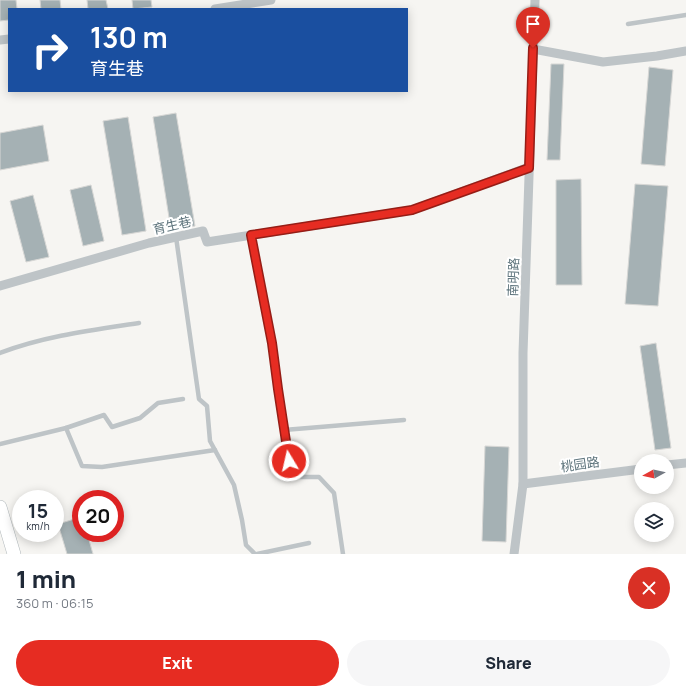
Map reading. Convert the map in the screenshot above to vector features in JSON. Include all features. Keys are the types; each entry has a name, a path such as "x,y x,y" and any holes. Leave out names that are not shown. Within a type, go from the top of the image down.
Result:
{"main road":[{"path":"0,507 5,541 14,554"}],"street":[{"path":"221,8 271,0"},
{"name":"南明路","path":"514,554 523,484 523,353 535,0"},
{"path":"533,48 603,62 686,51"},
{"name":"育生巷","path":"0,286 149,243 203,231 207,242 412,210 529,168"},
{"path":"674,464 686,463"},
{"name":"桃园路","path":"523,484 634,470"}],"lane":[{"path":"628,24 686,15"},
{"path":"251,235 272,343 292,477 319,477 334,493 343,554"},
{"path":"176,237 199,400 206,406 210,441 234,485 246,545 256,554 309,543"},
{"path":"0,353 11,348 65,335 139,323"},
{"path":"0,444 66,428 104,416 112,427 140,418 158,403 183,398"},
{"path":"284,430 404,420"},
{"path":"66,428 82,466 102,467 215,450"}],"building":[{"path":"0,0 16,0 17,8 8,8 8,20 0,21"},
{"path":"40,0 60,0 61,8 41,8"},
{"path":"87,0 106,0 108,8 88,8"},
{"path":"132,0 151,0 152,7 133,8"},
{"path":"551,64 564,64 560,160 547,160"},
{"path":"649,67 673,70 665,166 641,164"},
{"path":"176,113 195,226 171,230 153,117"},
{"path":"128,117 146,231 122,235 103,121"},
{"path":"43,125 49,161 0,170 0,133"},
{"path":"581,179 582,285 556,285 556,180"},
{"path":"635,184 668,186 658,306 625,304"},
{"path":"91,185 104,241 83,246 70,190"},
{"path":"33,195 49,257 26,262 10,201"},
{"path":"656,343 671,448 655,450 640,346"},
{"path":"485,446 509,447 506,542 482,541"},
{"path":"72,520 72,542 90,542 93,554 67,554 63,542 64,522"}],"route":[{"path":"289,461 272,343 251,235 412,210 529,168 533,48"}]}
